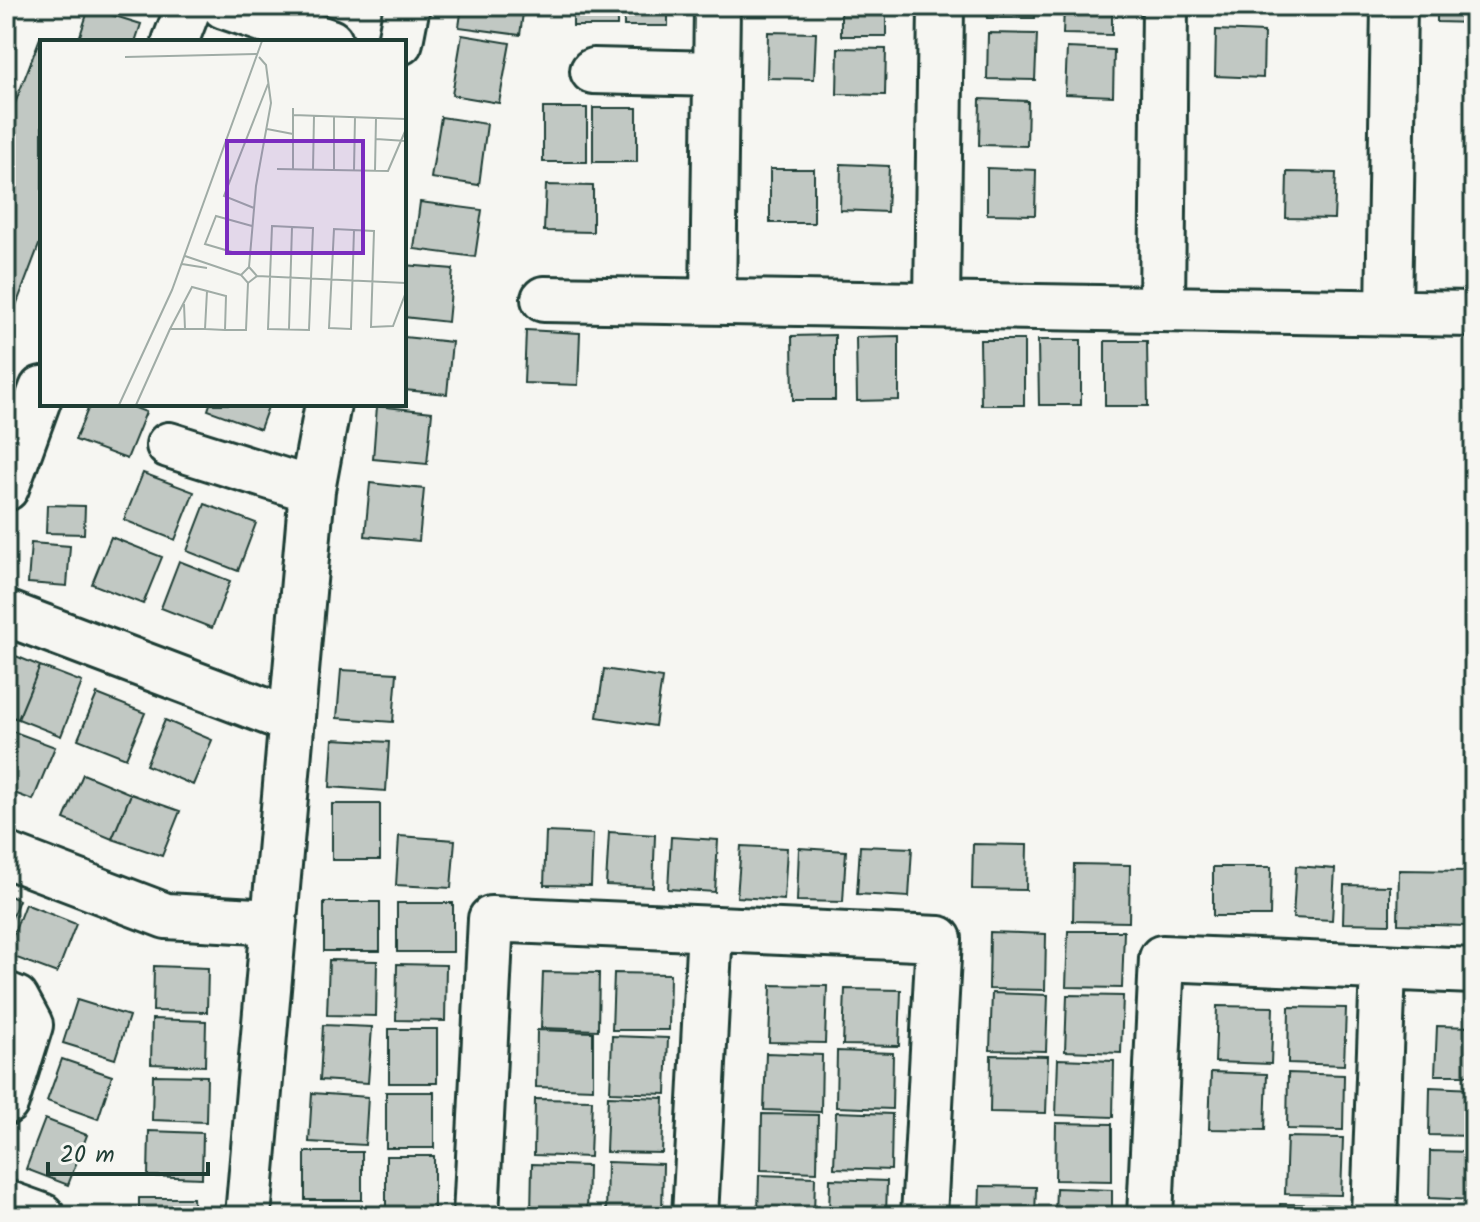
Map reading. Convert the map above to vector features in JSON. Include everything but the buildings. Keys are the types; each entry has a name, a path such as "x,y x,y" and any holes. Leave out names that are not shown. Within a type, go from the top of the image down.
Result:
{"street":[{"path":"176,40 189,6"},
{"path":"224,6 324,40"},
{"path":"400,40 407,6"},
{"path":"713,300 717,6"},
{"path":"937,304 941,6"},
{"path":"1162,308 1165,6"},
{"path":"1389,312 1394,6"},
{"path":"593,71 716,74"},
{"path":"544,299 1474,314"},
{"path":"6,488 40,394"},
{"path":"248,1216 312,490 328,406"},
{"path":"169,445 312,490"},
{"path":"6,613 292,721"},
{"path":"6,855 166,916 274,922"},
{"path":"476,1216 491,919 939,939 924,1216"},
{"path":"695,1216 710,929"},
{"path":"1150,1216 1162,958 1474,971"},
{"path":"1374,1216 1383,968"},
{"path":"6,995 16,999 30,1025 6,1102"},
{"path":"6,1203 42,1216"}]}
